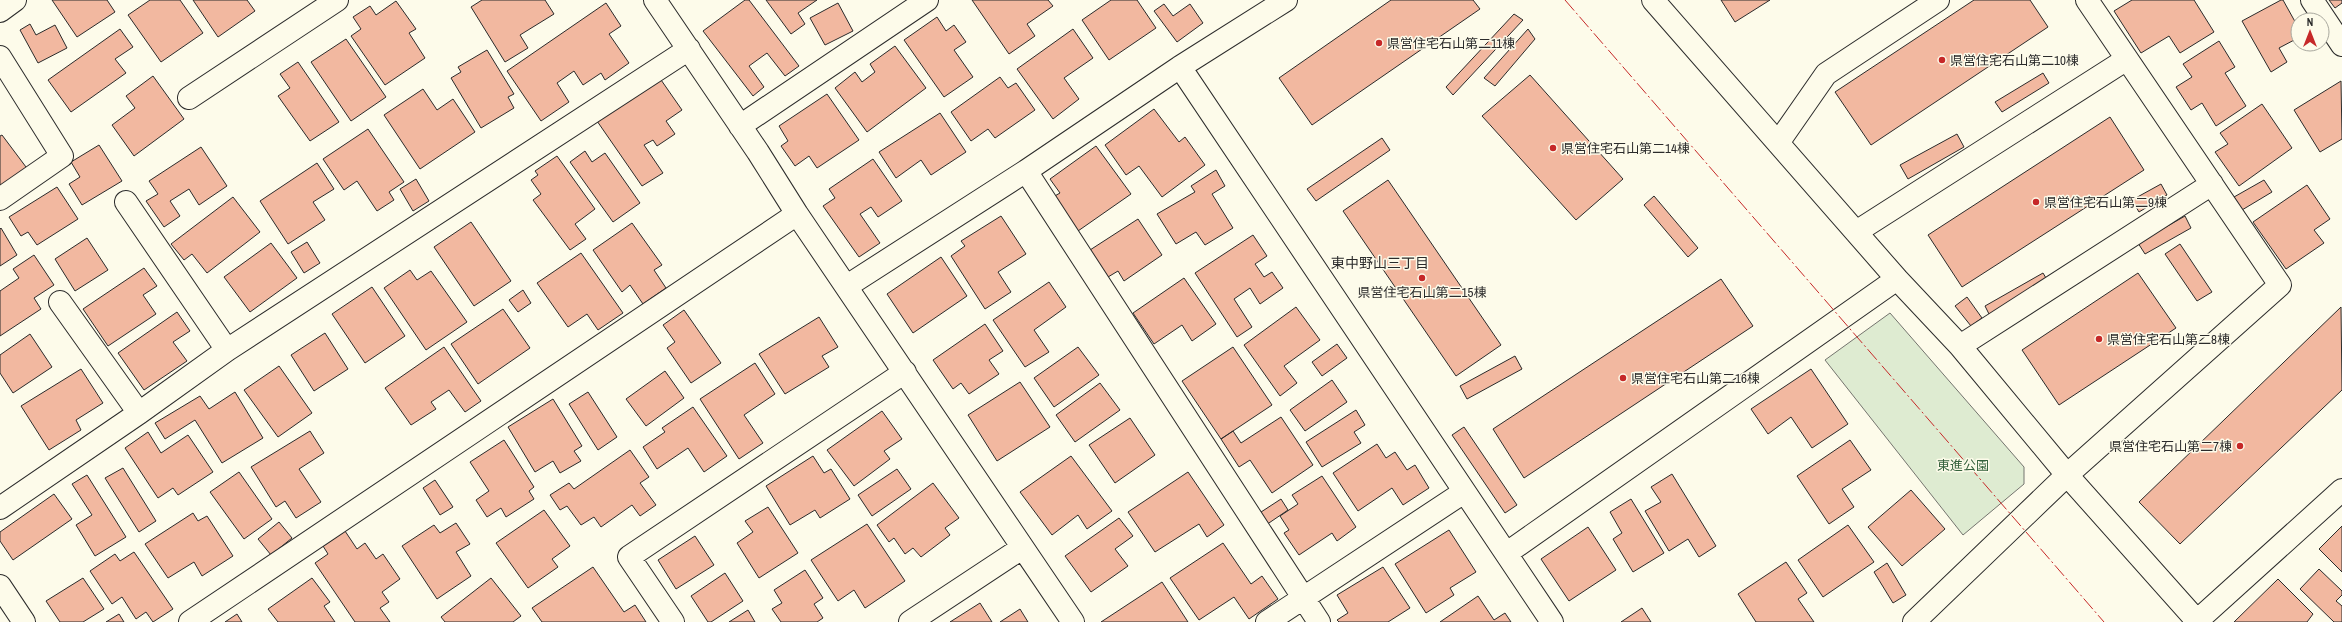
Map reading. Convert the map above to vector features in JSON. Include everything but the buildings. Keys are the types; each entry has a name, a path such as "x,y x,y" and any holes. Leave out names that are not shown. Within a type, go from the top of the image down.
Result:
{"street":[{"path":"0,11 15,0"},
{"path":"189,98 337,0"},
{"path":"655,0 797,214 906,372 1022,548 1073,622"},
{"path":"740,126 927,0"},
{"path":"847,286 1026,172 1180,67 1286,0"},
{"path":"1654,0 1897,279 1960,346 2067,475 2198,622 2342,490"},
{"path":"1778,143 1826,74 1938,0"},
{"path":"1914,622 2067,475 2280,285 2087,0"},
{"path":"2312,0 2342,45"},
{"path":"0,508 139,413 226,350 688,49"},
{"path":"0,57 62,156 0,199"},
{"path":"1856,232 2127,59"},
{"path":"1180,67 1552,622"},
{"path":"1026,172 1319,622"},
{"path":"1960,346 2212,184"},
{"path":"126,202 226,350"},
{"path":"190,622 797,214"},
{"path":"1507,553 1897,279"},
{"path":"60,302 139,413"},
{"path":"673,622 629,557 906,372"},
{"path":"1267,622 1464,492"},
{"path":"910,622 1022,548"},
{"path":"0,586 24,622"}],"green space":[{"name":"東進公園","path":"1890,313 2024,467 2024,484 1963,535 1825,360"}],"power":[{"path":"1565,0 2104,622"}],"place":[{"name":"県営住宅石山第二11棟","path":"1379,43"},
{"name":"県営住宅石山第二10棟","path":"1942,60"},
{"name":"県営住宅石山第二14棟","path":"1553,148"},
{"name":"県営住宅石山第二9棟","path":"2036,202"},
{"name":"県営住宅石山第二15棟","path":"1422,278"},
{"name":"県営住宅石山第二8棟","path":"2099,339"},
{"name":"県営住宅石山第二16棟","path":"1623,378"},
{"name":"県営住宅石山第二7棟","path":"2240,446"}],"district":[{"name":"東中野山三丁目","path":"1380,263"}]}
